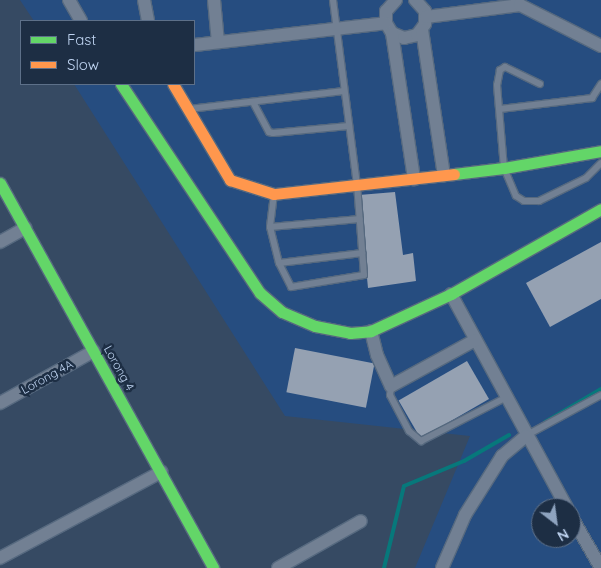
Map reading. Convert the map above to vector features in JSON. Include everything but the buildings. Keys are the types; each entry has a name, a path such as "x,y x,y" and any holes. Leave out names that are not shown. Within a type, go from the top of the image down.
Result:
{"street":[{"path":"69,0 80,20"},
{"path":"144,0 148,20"},
{"path":"214,0 218,42"},
{"path":"416,0 425,11 426,17 422,30 444,175"},
{"path":"392,2 386,11 414,178"},
{"path":"426,17 483,5 520,5 601,46"},
{"path":"195,44 336,29 389,28 398,37 411,38 422,30"},
{"path":"121,85 260,293 282,312 315,326 350,333 371,332 451,294 601,209"},
{"path":"174,85 230,180 274,194 504,168 601,151"},
{"name":"Lorong 4","path":"0,183 213,568"},
{"path":"0,242 26,228"},
{"path":"451,294 505,398 561,498"},
{"path":"371,332 376,355 391,386 475,340"},
{"name":"Lorong 4A","path":"0,402 94,351"},
{"path":"442,568 465,515 502,456 526,436"},
{"path":"0,558 161,472"},
{"path":"278,568 361,521"},
{"path":"581,532 599,562"}],"lane":[{"path":"274,194 270,227 279,263 292,287 364,276 357,185 333,0"},
{"path":"540,84 505,67 502,68 497,85 504,168 516,196 524,201 539,201 586,178 601,163"},
{"path":"500,109 592,98 601,84"},
{"path":"188,109 344,91"},
{"path":"253,102 269,132 349,126"},
{"path":"270,227 360,219"},
{"path":"279,263 362,253"},
{"path":"391,386 390,395 409,431 421,441 505,398"},
{"path":"526,436 601,395"}],"shaded area":[{"path":"20,0 601,0 601,568 415,568 470,436 285,416 75,85 195,85 195,20 33,20"}],"waterway":[{"path":"545,422 601,389"},
{"path":"384,568 404,486 464,461 509,435"}],"traffic: fast":[{"path":"122,85 260,293 282,312 315,326 350,333 371,331 451,294 601,209"},
{"path":"454,174 504,168 601,151"},
{"path":"0,183 213,568"}],"traffic: slow":[{"path":"174,85 230,180 274,194 454,174"}]}
